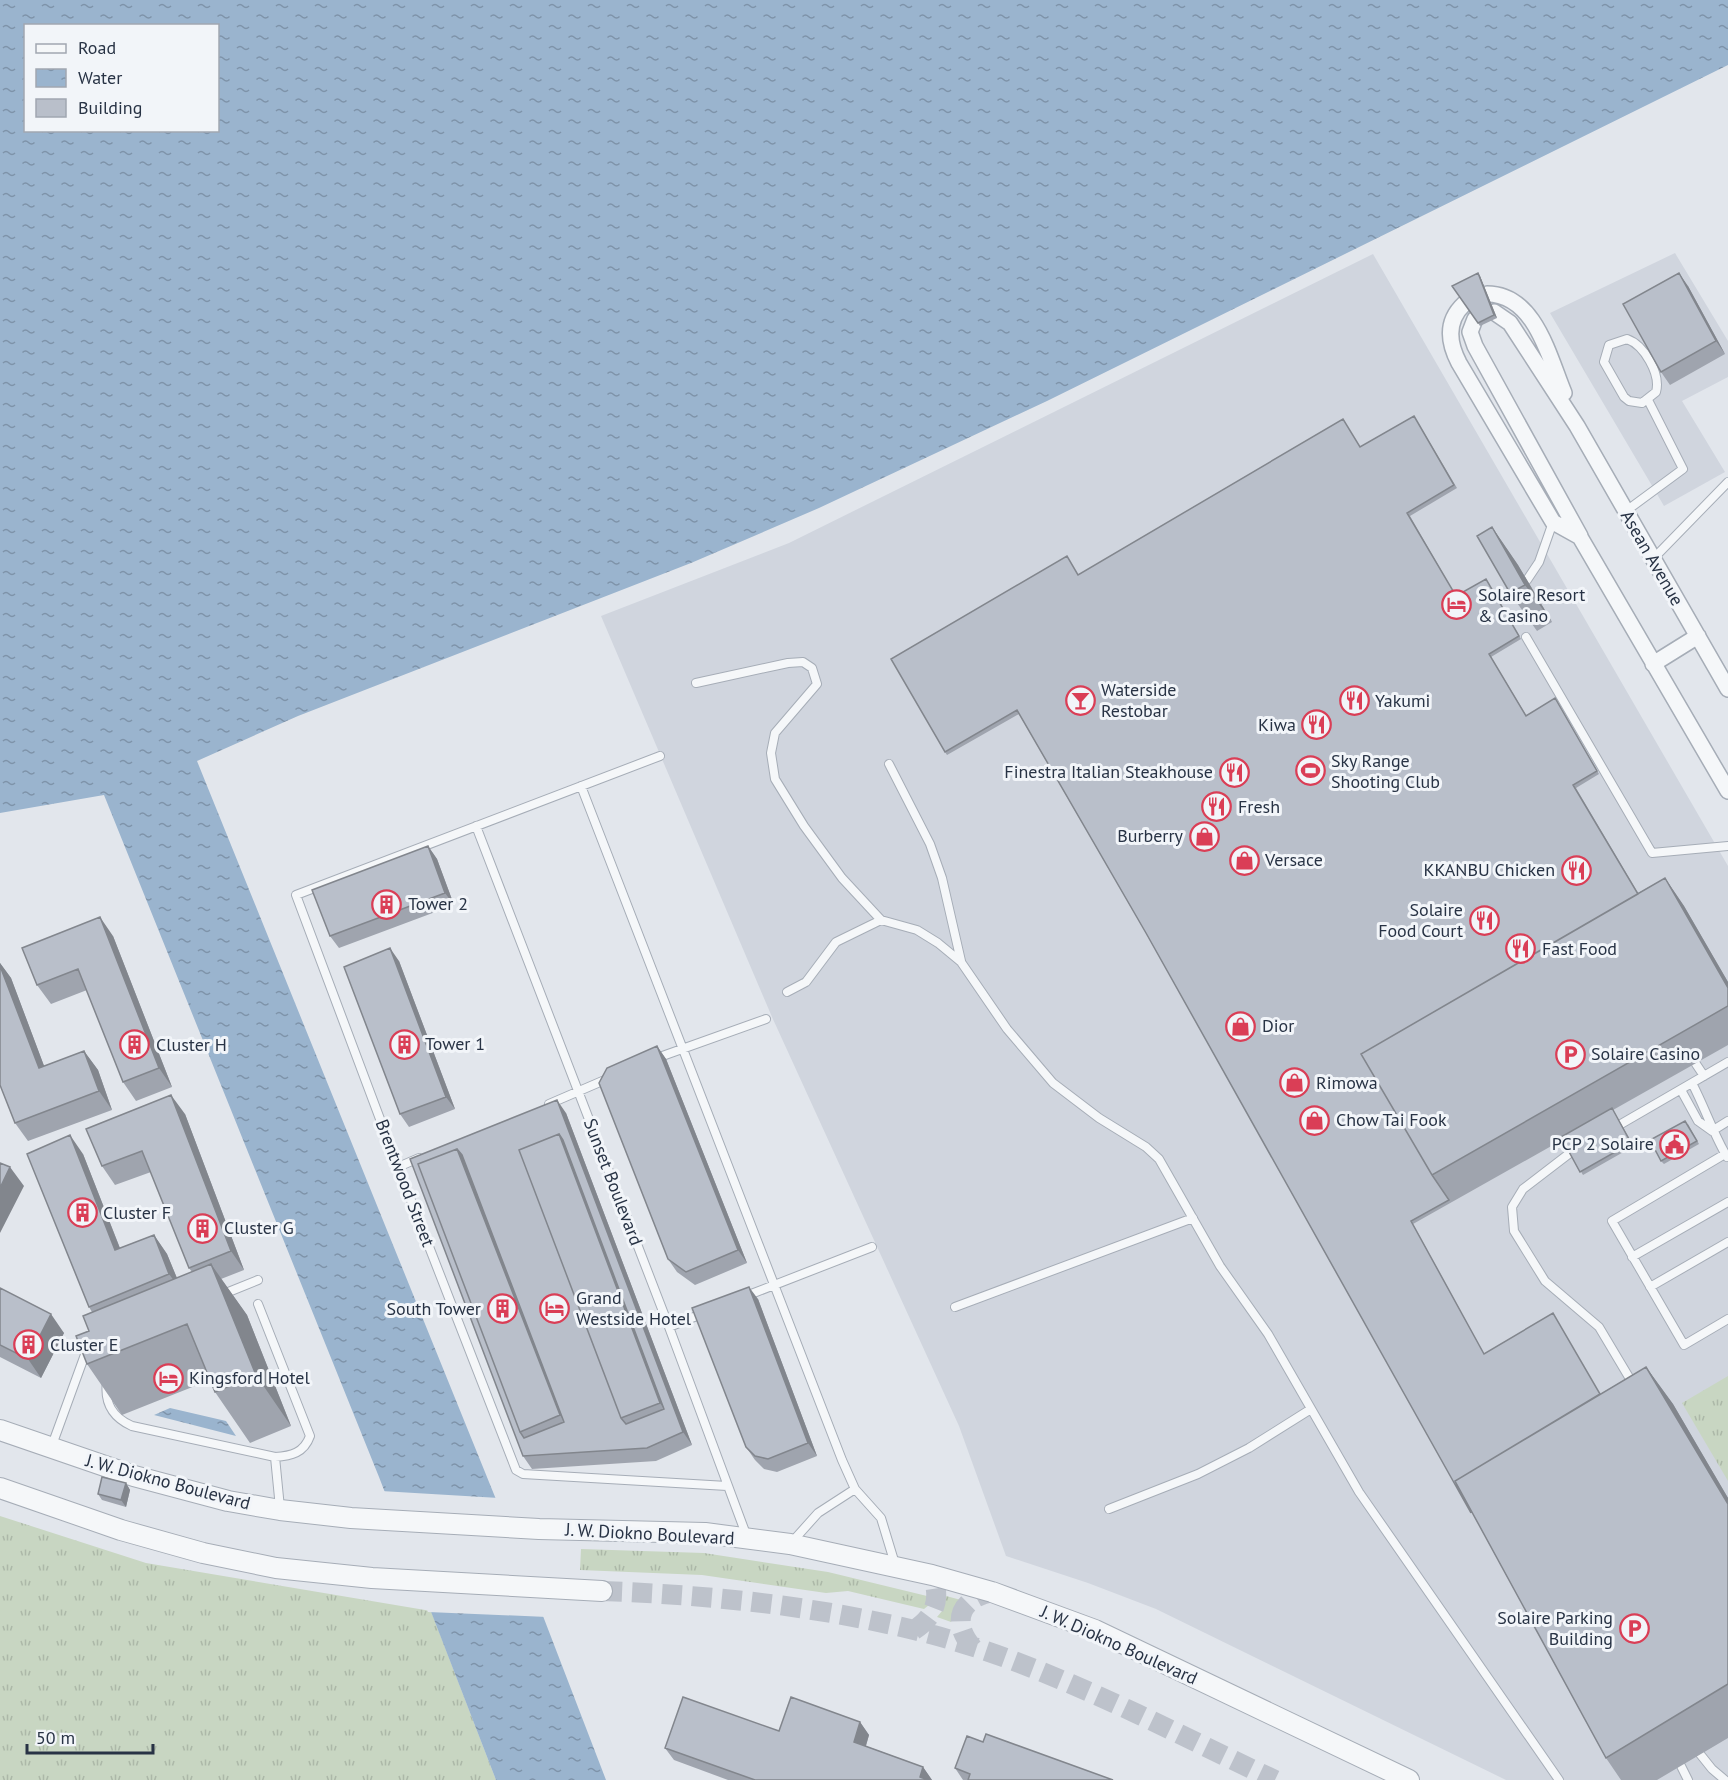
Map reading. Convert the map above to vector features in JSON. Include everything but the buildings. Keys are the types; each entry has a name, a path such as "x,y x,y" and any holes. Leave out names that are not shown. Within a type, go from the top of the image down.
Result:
{"street":[{"name":"Asean Avenue","path":"1491,303 1509,297 1529,317 1546,348 1577,426 1728,689"},
{"path":"1581,537 1559,525 1454,354 1450,331 1456,314 1470,312 1470,332 1474,346 1653,664 1728,791"},
{"path":"1653,664 1698,636"},
{"name":"J. W. Diokno Boulevard","path":"0,1430 134,1476 228,1501 280,1510 351,1518 539,1529 705,1533 790,1544 896,1567 992,1592 1095,1630 1409,1780"},
{"path":"0,1488 121,1530 203,1553 276,1568 372,1578 602,1591"}],"lane":[{"path":"1627,339 1638,344 1655,374 1656,392 1648,400 1635,403 1624,397 1606,368 1606,350 1614,341 1627,339"},
{"path":"1626,511 1683,469 1648,400"},
{"path":"1653,559 1728,482"},
{"path":"1527,580 1559,525"},
{"path":"1526,637 1652,853 1728,846"},
{"path":"696,683 788,663 802,662 812,668 817,684 813,692 775,733 771,753 775,779 804,826 836,869 881,920 916,930 938,943 961,962 1007,1029 1053,1083 1099,1118 1146,1147 1159,1159 1220,1266 1268,1334 1359,1492 1555,1778"},
{"path":"476,826 660,756"},
{"path":"889,764 934,855 942,878 961,962"},
{"path":"580,786 855,1490 881,1518 896,1567"},
{"name":"Brentwood Street","path":"476,826 296,895 398,1167 516,1470 523,1474 535,1475 728,1486"},
{"name":"Sunset Boulevard","path":"476,826 748,1539"},
{"path":"787,992 806,982 836,942 881,920"},
{"path":"650,1060 681,1047 766,1019"},
{"path":"1621,1124 1728,1062"},
{"path":"1696,1064 1704,1076"},
{"path":"536,1109 619,1074"},
{"path":"1692,1083 1708,1114 1712,1131 1727,1157 1612,1221 1684,1345 1728,1319"},
{"path":"1681,1090 1698,1121 1712,1131"},
{"path":"1712,1131 1728,1121"},
{"path":"1570,1153 1523,1189 1512,1207 1514,1231 1545,1281 1599,1327 1636,1389"},
{"path":"398,1167 430,1154"},
{"path":"1632,1257 1728,1202"},
{"path":"956,1307 1193,1218"},
{"path":"1650,1287 1728,1242"},
{"path":"733,1301 872,1247"},
{"path":"215,1298 258,1280"},
{"path":"108,1368 107,1401 110,1410 122,1422 275,1457 291,1456 307,1444 310,1436 258,1304"},
{"path":"669,1327 712,1310"},
{"path":"51,1449 87,1349 98,1345"},
{"path":"1109,1509 1208,1469 1249,1448 1311,1408"},
{"path":"275,1457 280,1510"},
{"path":"790,1544 818,1513 855,1490"},
{"path":"1700,1754 1725,1780"},
{"path":"1681,1766 1688,1780"}],"shaded area":[{"path":"1675,253 1728,341 1728,377 1682,401 1725,472 1664,506 1550,313"},
{"name":"Solaire Resort & Casino","path":"1373,254 1728,866 1728,1780 1506,1780 1156,1609 1088,1583 1006,1556 959,1426 772,1017 601,616 789,543"}],"green space":[{"path":"1728,1376 1728,1481 1682,1403"},
{"path":"0,1516 146,1563 431,1611 496,1780 0,1780"},
{"path":"581,1549 704,1553 828,1572 927,1596 929,1605 924,1609 848,1591 826,1593 702,1575 580,1570"},
{"path":"946,1596 961,1600 951,1622 937,1617 942,1611"}],"water":[{"path":"0,0 1728,0 1728,65 1047,401 819,508 691,563 298,716 197,761 538,1603 606,1780 496,1780 379,1477 104,795 0,813"},
{"path":"170,1408 226,1421 236,1436 154,1415"}],"pier":[{"path":"381,1491 499,1498 547,1617 428,1612"}],"tunnel":[{"path":"914,1630 927,1619 935,1606 936,1591 932,1575"},
{"path":"602,1591 681,1595 798,1608 875,1621 961,1643 1007,1658 1098,1696 1275,1780"},
{"path":"973,1648 962,1630 962,1613 972,1600 992,1592"}],"place":[{"name":"Solaire Resort & Casino","path":"1457,605"},
{"name":"Waterside Restobar","path":"1080,700"},
{"name":"Yakumi","path":"1354,701"},
{"name":"Kiwa","path":"1317,725"},
{"name":"Sky Range Shooting Club","path":"1310,771"},
{"name":"Finestra Italian Steakhouse","path":"1234,772"},
{"name":"Fresh","path":"1217,807"},
{"name":"Burberry","path":"1204,836"},
{"name":"Versace","path":"1244,860"},
{"name":"KKANBU Chicken","path":"1576,870"},
{"name":"Tower 2","path":"387,904"},
{"name":"Solaire Food Court","path":"1484,920"},
{"name":"Fast Food","path":"1521,949"},
{"name":"Dior","path":"1241,1026"},
{"name":"Tower 1","path":"404,1044"},
{"name":"Cluster H","path":"135,1045"},
{"name":"Solaire Casino","path":"1570,1054"},
{"name":"Rimowa","path":"1295,1083"},
{"name":"Chow Tai Fook","path":"1315,1120"},
{"name":"PCP 2 Solaire","path":"1675,1144"},
{"name":"Cluster F","path":"82,1213"},
{"name":"Cluster G","path":"203,1228"},
{"name":"Grand Westside Hotel","path":"555,1308"},
{"name":"South Tower","path":"502,1309"},
{"name":"Cluster E","path":"29,1345"},
{"name":"Kingsford Hotel","path":"168,1378"},
{"name":"Solaire Parking Building","path":"1634,1628"}]}
